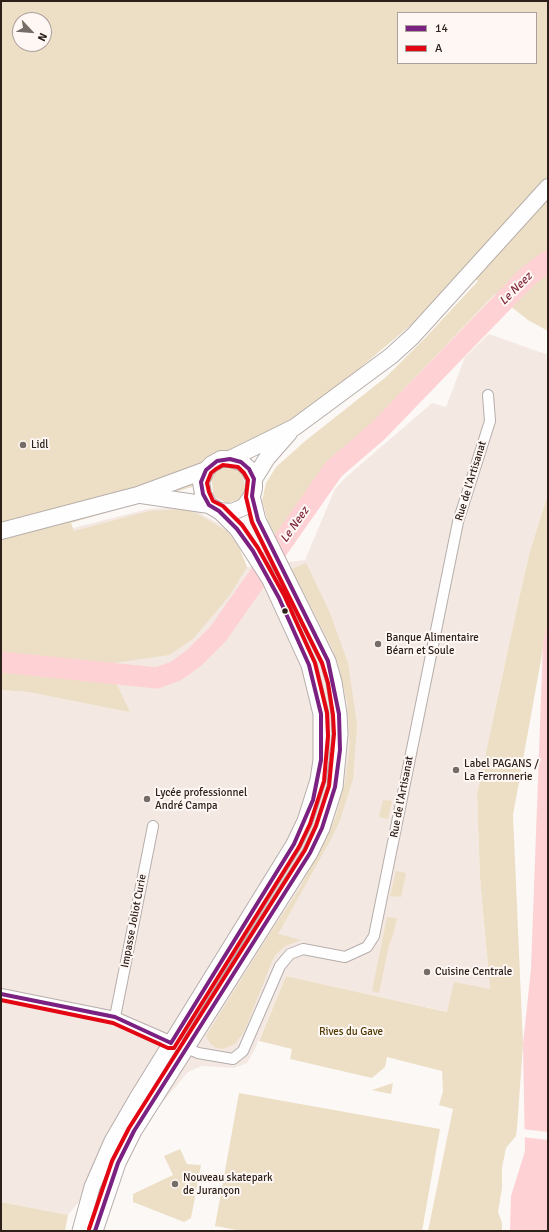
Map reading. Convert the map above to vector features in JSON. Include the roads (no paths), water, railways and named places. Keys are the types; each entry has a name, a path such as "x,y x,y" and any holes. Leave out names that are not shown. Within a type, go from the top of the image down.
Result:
{"main road":[{"path":"1,532 138,495 206,470 217,461 230,459 295,426 391,356 408,341 548,187"},
{"path":"80,1231 92,1187 112,1142 310,853 322,828 335,787 340,734 339,714 334,682 328,661 258,520 252,496 254,479 267,458 295,426"},
{"path":"230,459 241,462 249,469 254,479"},
{"path":"95,1231 118,1163 150,1105 179,1046 294,844 305,821 318,780 322,735 321,714 309,664 270,580 252,551 237,529 214,508 203,494 201,482 206,470"},
{"path":"138,495 232,512 244,507 252,496"}],"street":[{"name":"Rue de l'Artisanat","path":"1,994 115,1017 179,1046 201,1054 232,1059 243,1051 280,966 290,954 303,949 345,957 367,947 374,936 458,522 490,421 488,394"},
{"name":"Impasse Joliot Curie","path":"115,1017 153,826"}],"waterway":[{"name":"Le Neez","path":"1,662 157,678 176,671 194,658 218,634 334,469 378,431 528,276 548,261"}],"place":[{"name":"Lidl","path":"23,445"},
{"name":"Banque Alimentaire Béarn et Soule","path":"378,644"},
{"name":"Label PAGANS / La Ferronnerie","path":"456,770"},
{"name":"Lycée professionnel André Campa","path":"147,799"},
{"name":"Cuisine Centrale","path":"427,972"},
{"name":"Nouveau skatepark de Jurançon","path":"175,1184"}],"park label":[{"name":"Rives du Gave","path":"351,1032"}]}
